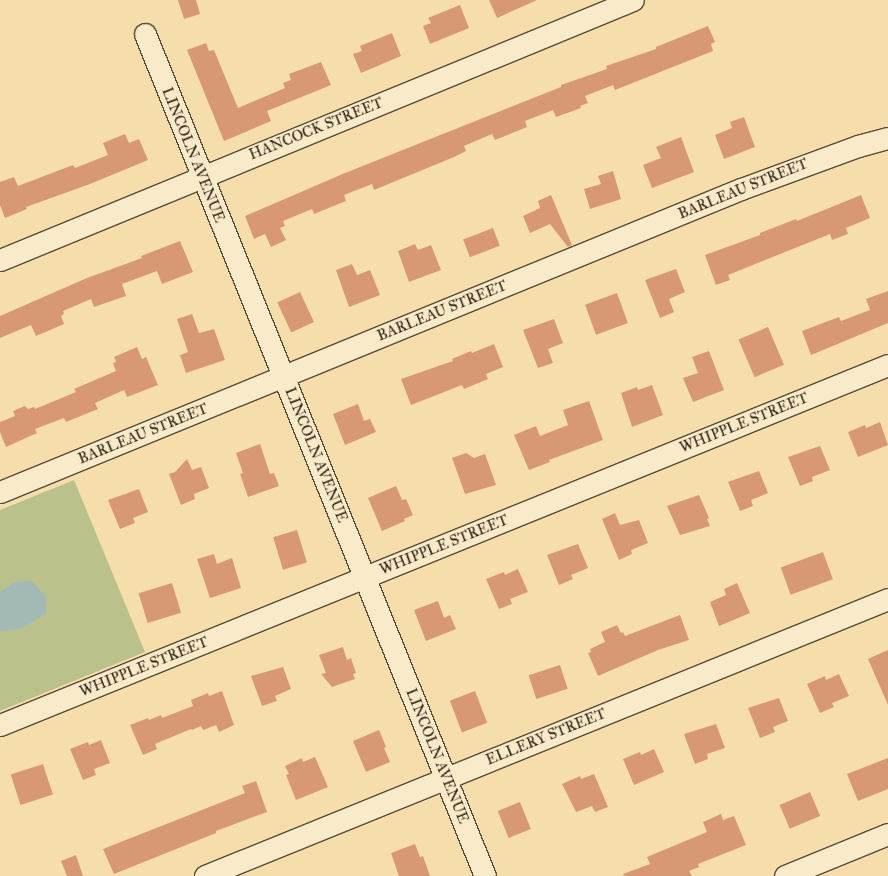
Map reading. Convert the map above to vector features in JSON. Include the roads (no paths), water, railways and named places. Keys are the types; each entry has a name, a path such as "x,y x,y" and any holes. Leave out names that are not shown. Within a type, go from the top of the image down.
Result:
{"street":[{"name":"HANCOCK STREET","path":"0,260 633,0"},
{"name":"LINCOLN AVENUE","path":"145,34 485,876"},
{"name":"BARLEAU STREET","path":"0,492 741,189 858,146 888,138"},
{"name":"WHIPPLE STREET","path":"0,725 888,366"},
{"name":"ELLERY STREET","path":"205,876 888,599"},
{"path":"785,876 888,834"}],"water":[{"path":"32,581 46,597 46,614 20,629 0,631 0,592 15,582"}]}
